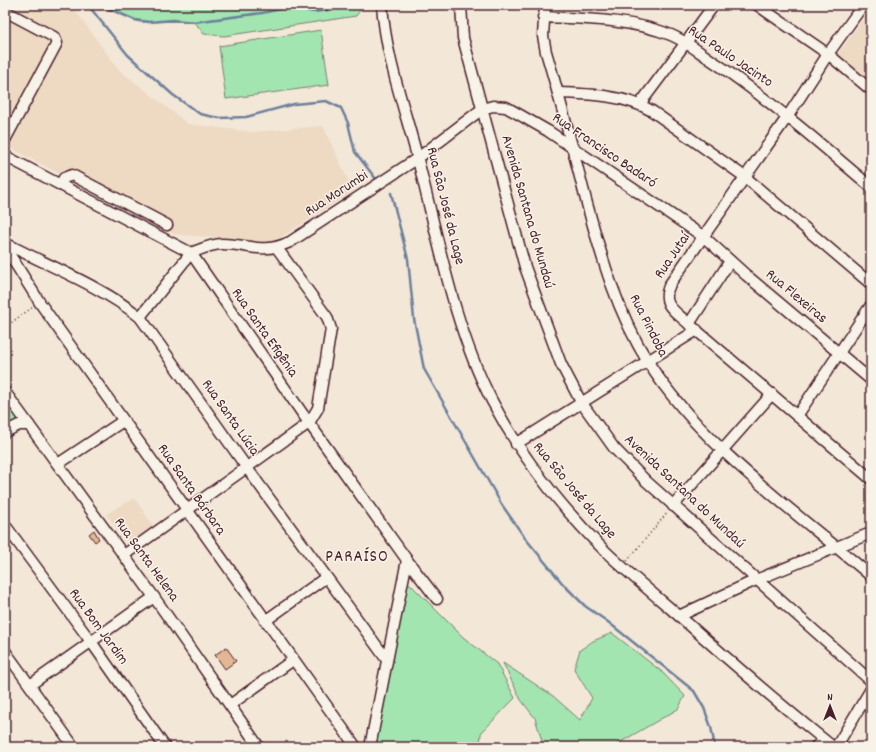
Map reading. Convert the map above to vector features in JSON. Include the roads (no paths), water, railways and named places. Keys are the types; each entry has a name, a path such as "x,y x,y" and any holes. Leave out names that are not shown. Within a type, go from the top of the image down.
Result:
{"street":[{"name":"Avenida Santana do Mundaú","path":"461,5 463,38 525,267 561,364 582,402 614,448 673,506 871,681"},
{"name":"Rua Pindoba","path":"545,5 543,17 543,36 546,52 602,258 625,317 648,361 698,426 723,452 871,576"},
{"path":"640,104 714,5"},
{"path":"757,5 828,54 871,90"},
{"name":"Rua Jutaí","path":"863,5 828,54 788,116 670,284 666,293 666,300 669,306 693,327 871,479"},
{"name":"Rua São José da Lage","path":"383,6 393,72 418,158 456,309 469,347 491,399 516,444 540,478 583,527 622,567 831,745"},
{"path":"5,11 54,37 57,43 5,140"},
{"name":"Rua Paulo Jacinto","path":"543,17 617,22 654,30 672,36 686,43 744,83 788,116 871,187"},
{"path":"558,93 587,94 640,104 652,111 745,177 871,284"},
{"name":"Rua Francisco Badaró","path":"482,109 493,106 506,107 572,146 704,236"},
{"name":"Rua Morumbi","path":"192,253 214,245 223,244 266,250 277,248 290,242 418,158 482,109"},
{"name":"Rua Santa Efigênia","path":"5,157 192,253 309,423 407,560 437,599"},
{"path":"60,185 64,178 68,175 72,175 167,224"},
{"name":"Rua Flexeiras","path":"704,236 730,261 871,380"},
{"name":"Rua Santa Lúcia","path":"5,243 105,294 126,306 140,317 325,578 387,660"},
{"name":"Rua Santa Bárbara","path":"5,247 40,303 356,747"},
{"path":"124,555 309,423 318,408 331,329 328,317 277,248"},
{"path":"140,317 192,253"},
{"path":"516,444 648,361 693,327 730,261"},
{"path":"797,416 871,306"},
{"name":"Rua Santa Helena","path":"5,392 124,555 259,747"},
{"path":"673,506 723,452 772,394"},
{"path":"58,464 123,421"},
{"path":"5,432 19,425 29,425"},
{"name":"Rua Bom Jardim","path":"5,525 92,642 166,747"},
{"path":"679,616 756,580 871,533"},
{"path":"370,747 407,560"},
{"path":"265,621 325,578"},
{"path":"30,685 154,597"},
{"path":"5,651 74,747"},
{"path":"230,705 294,660"},
{"path":"816,747 831,745 871,689"}],"waterway":[{"path":"88,5 128,55 173,95 200,114 219,118 246,117 294,104 326,101 341,108 348,123 355,152 376,179"},
{"path":"100,5 135,20 149,22 173,20 194,22 262,13 290,7 314,12 361,5"},
{"path":"391,193 408,259 414,319 424,369 502,505 525,538 563,584 585,606 608,622 694,691 704,708 711,727 715,747"}],"district":[{"name":"PARAÍSO","path":"357,558"}]}
